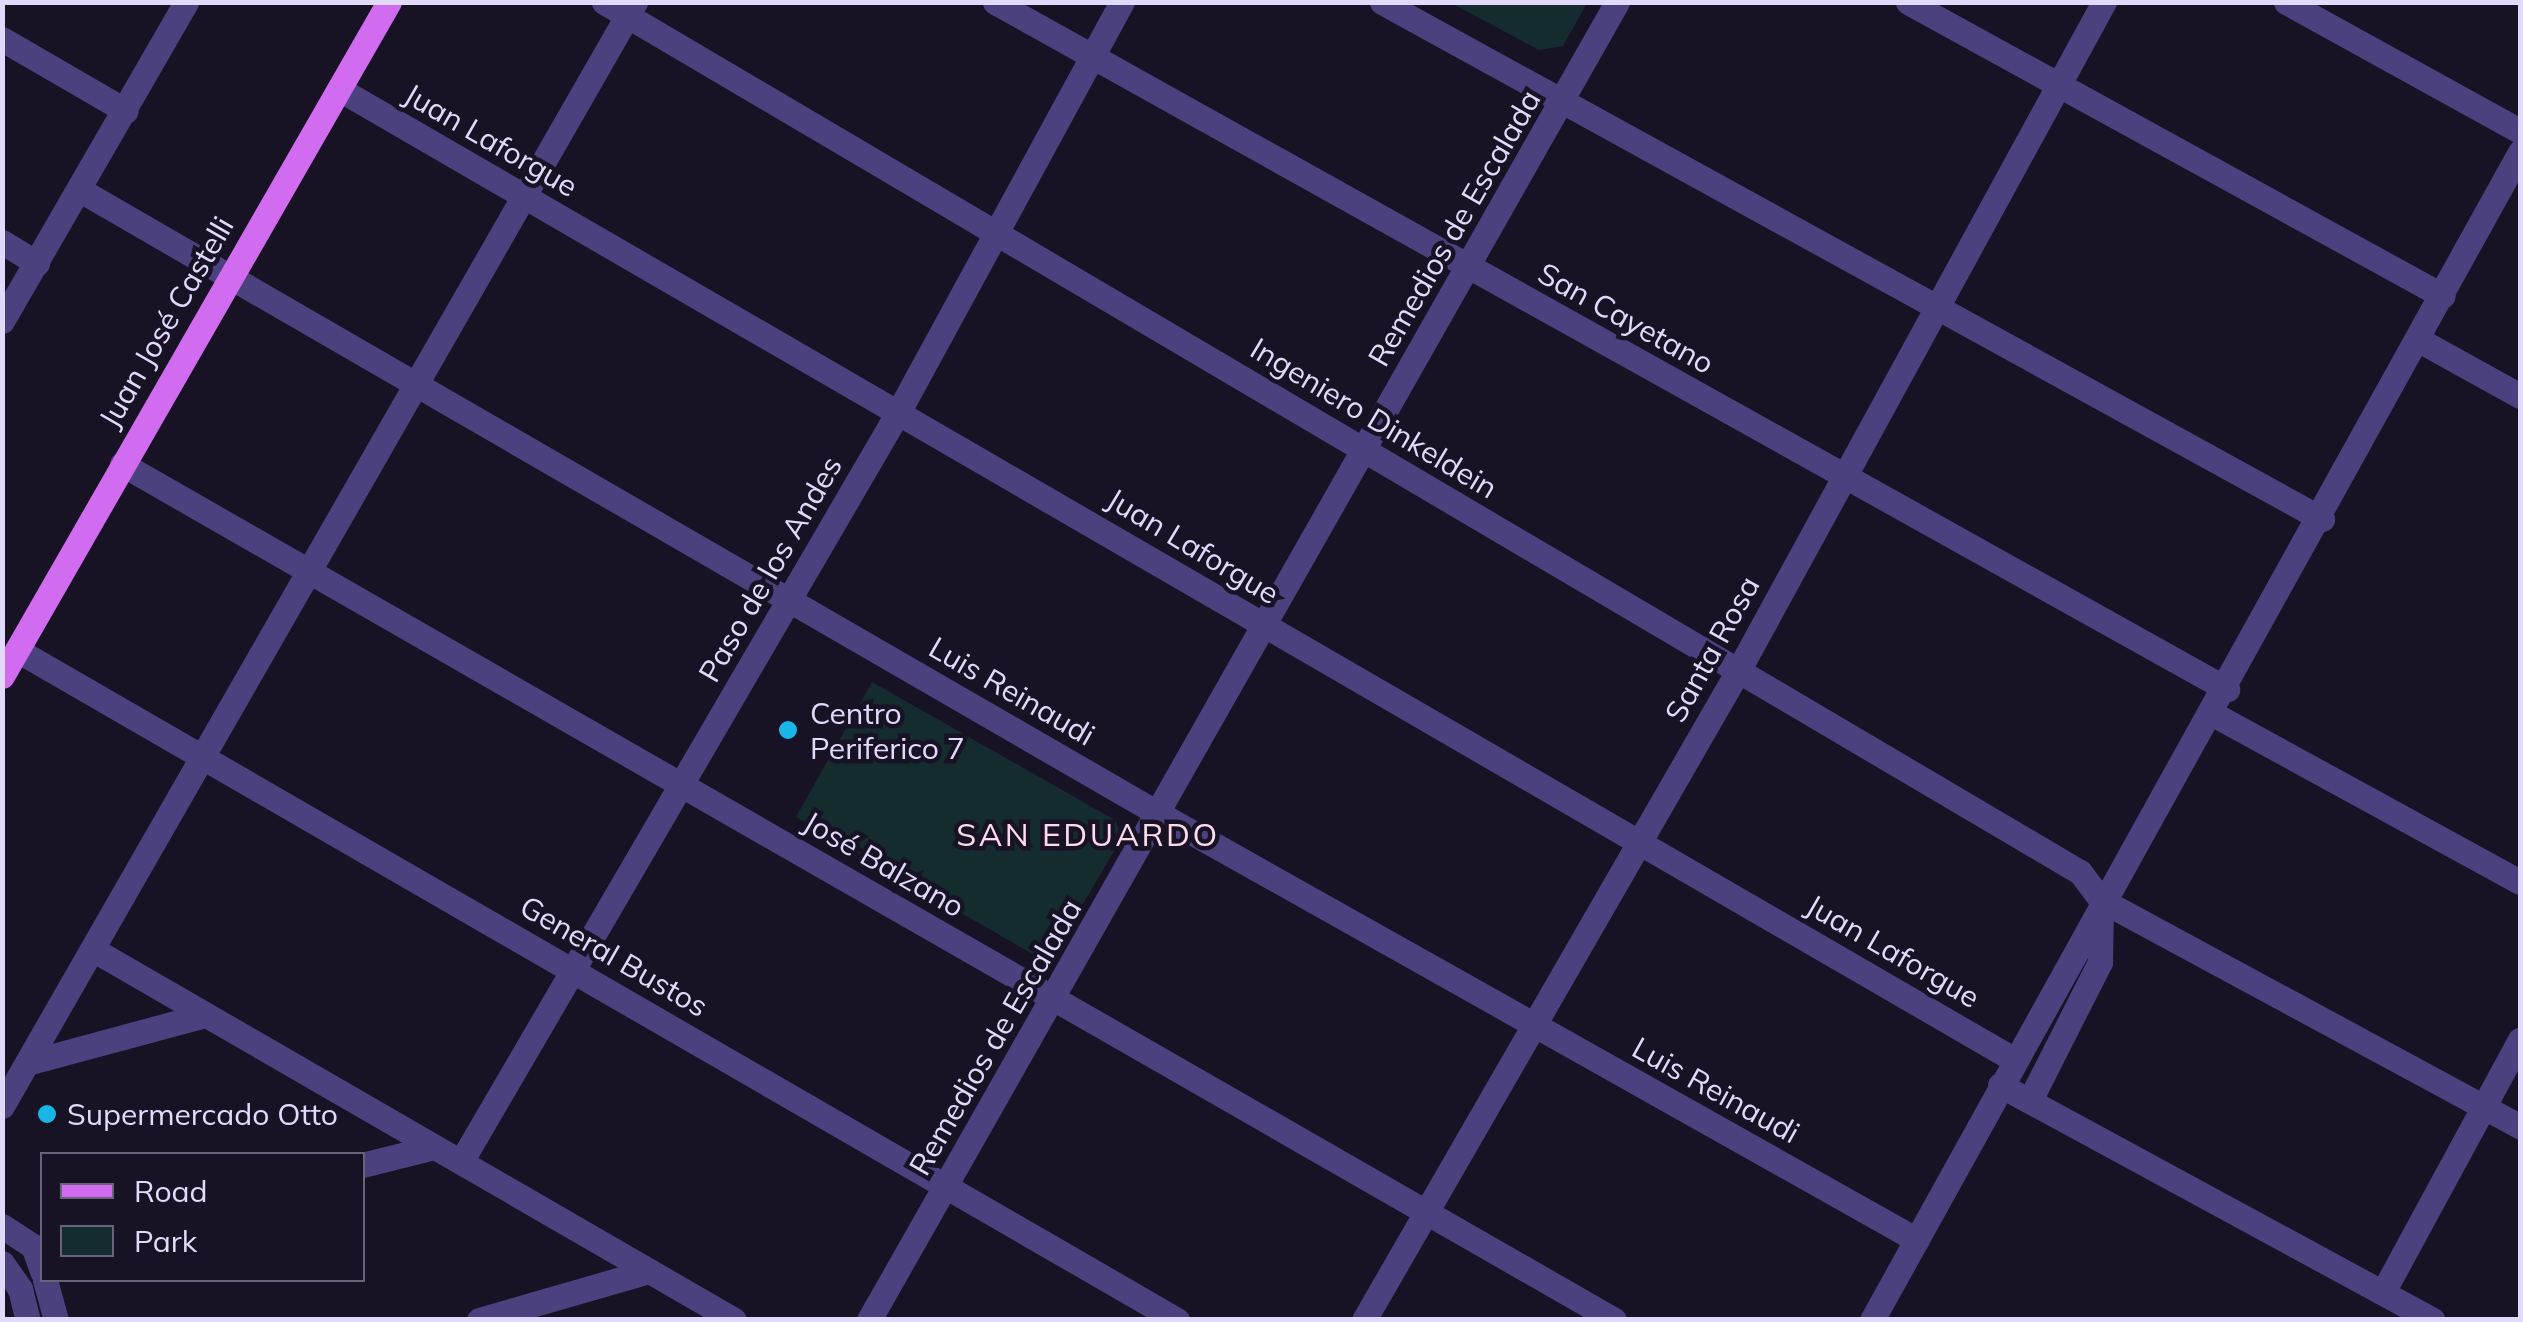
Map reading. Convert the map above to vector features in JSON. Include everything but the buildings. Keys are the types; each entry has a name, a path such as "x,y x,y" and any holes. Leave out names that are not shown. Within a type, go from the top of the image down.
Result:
{"main road":[{"name":"Juan José Castelli","path":"2,676 389,2"}],"street":[{"path":"2,321 186,2"},
{"name":"Ingeniero Dinkeldein","path":"604,2 631,9 1364,450 2080,872 2101,900 2520,1127"},
{"name":"San Cayetano","path":"995,2 2228,688"},
{"name":"Paso de los Andes","path":"462,1160 577,972 900,409 1000,232 1122,2"},
{"path":"1382,2 2322,519"},
{"name":"Remedios de Escalada","path":"870,1320 1161,815 1617,2"},
{"path":"1908,2 2442,296"},
{"name":"Santa Rosa","path":"1364,1320 1738,671 2104,2"},
{"path":"2286,2 2520,131"},
{"path":"2,1106 418,388 631,9"},
{"path":"2,39 126,111"},
{"name":"Juan Laforgue","path":"339,89 900,409 1266,627 2013,1059"},
{"path":"1872,1320 2101,900 2132,860 2322,519 2520,152"},
{"name":"Luis Reinaudi","path":"80,190 1161,815 1917,1240"},
{"path":"2,242 37,263"},
{"path":"2419,340 2520,396"},
{"name":"José Balzano","path":"122,464 1614,1320"},
{"name":"General Bustos","path":"17,650 1178,1320"},
{"path":"2213,714 2520,882"},
{"path":"2030,1100 2100,962 2101,900"},
{"path":"94,950 434,1148 462,1160 728,1318"},
{"path":"27,1063 205,1015"},
{"path":"2383,1292 2520,1040"},
{"path":"2000,1085 2432,1320"},
{"path":"365,1164 434,1148"},
{"path":"2,1226 38,1244"},
{"path":"2,1263 20,1289 28,1320"},
{"path":"479,1320 649,1271"},
{"path":"46,1282 56,1320"}],"green space":[{"path":"1451,3 1587,3 1563,46 1539,50"},
{"path":"872,682 1115,820 1122,837 1054,954 1034,955 796,817"}],"place":[{"name":"Centro Periferico 7","path":"788,730"},
{"name":"Supermercado Otto","path":"47,1114"}],"district":[{"name":"SAN EDUARDO","path":"1088,834"}]}
